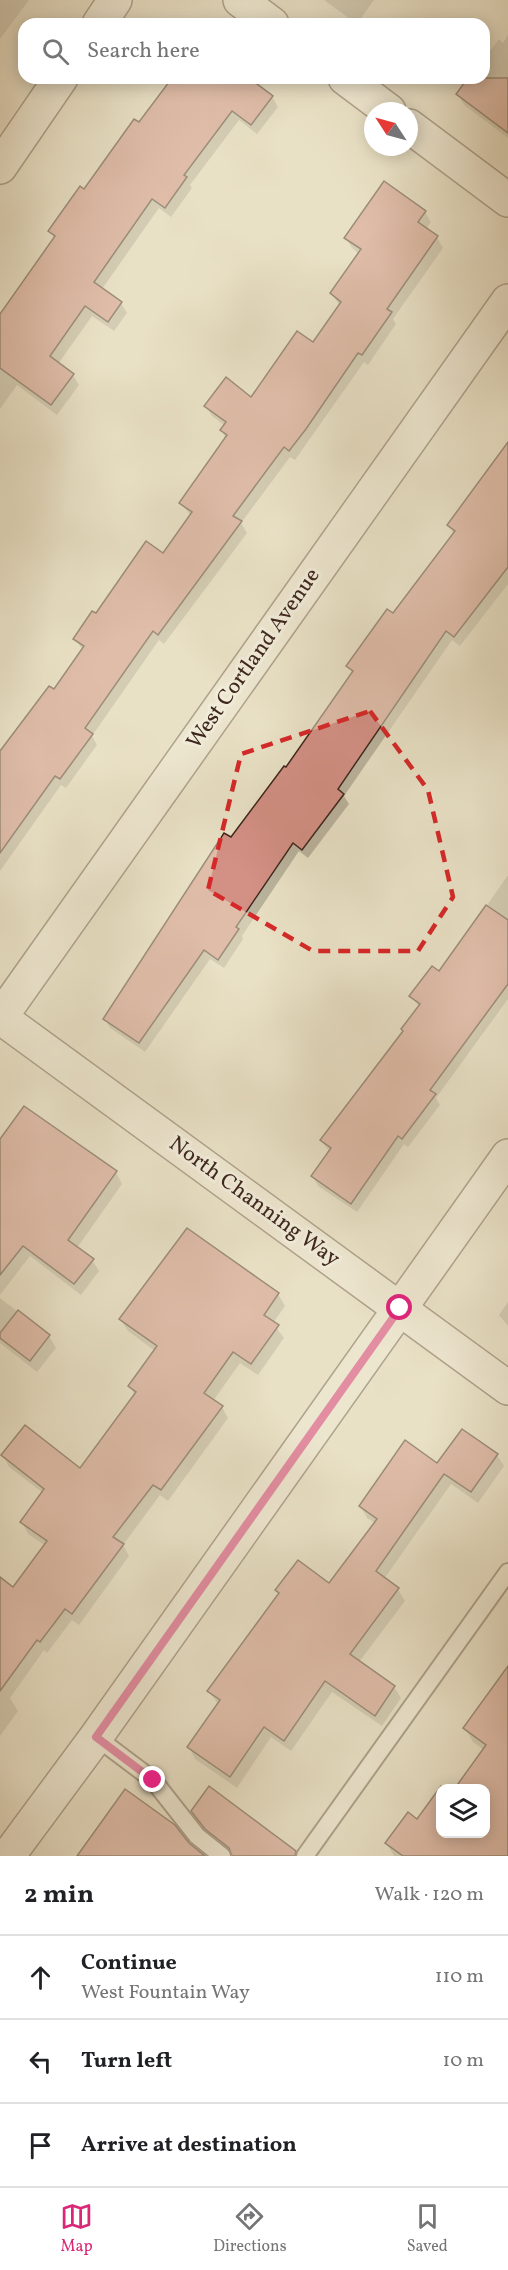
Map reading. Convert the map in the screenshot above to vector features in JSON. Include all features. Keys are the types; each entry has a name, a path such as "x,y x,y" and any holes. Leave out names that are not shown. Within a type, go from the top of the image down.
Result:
{"street":[{"path":"103,18 115,0"},
{"path":"240,0 264,18"},
{"path":"0,167 57,84"},
{"path":"353,84 377,102"},
{"path":"418,133 508,200"},
{"name":"West Cortland Avenue","path":"0,1018 508,300"},
{"name":"North Channing Way","path":"0,1018 508,1388"},
{"path":"8,1856 96,1737 508,1156"}],"lane":[{"path":"305,1856 508,1572"},
{"path":"96,1737 153,1780 198,1836 222,1856"}],"highlighted area":[{"path":"370,711 428,790 453,897 418,951 313,951 208,890 241,754"}],"building":[{"path":"490,78 508,78 508,133 456,94 464,84 490,84"},
{"path":"168,84 257,84 273,96 251,125 232,111 184,175 187,177 165,208 152,199 94,282 122,302 108,322 85,306 50,356 74,374 51,405 0,368 0,314 55,236 48,231 80,186 84,189 134,119 139,122"},
{"path":"384,181 426,211 418,222 438,236 387,309 392,312 362,355 358,353 289,451 284,447 233,516 242,521 158,635 153,631 85,728 93,734 60,779 55,776 0,853 0,751 49,686 54,689 84,646 73,639 92,611 96,613 146,541 163,553 192,512 179,503 227,435 220,430 226,422 204,406 226,377 251,397 297,331 313,342 341,302 330,293 361,249 344,238"},
{"path":"508,442 508,567 454,637 446,631 338,789 344,794 302,850 293,843 236,927 239,929 218,960 204,950 139,1043 103,1019 224,833 231,837 284,766 286,767 353,671 346,666 387,609 393,613 455,531 447,525"},
{"path":"486,905 508,920 508,984 430,1090 436,1094 402,1139 398,1136 351,1204 311,1176 331,1148 320,1140 403,1031 401,1029 420,1004 409,996 432,966 439,971"},
{"path":"24,1106 117,1171 68,1240 94,1259 74,1284 23,1246 0,1275 0,1139"},
{"path":"187,1228 279,1293 264,1315 279,1325 251,1364 233,1352 204,1393 223,1406 161,1490 153,1485 113,1537 124,1544 72,1614 65,1609 40,1642 37,1640 0,1691 0,1577 13,1587 47,1541 20,1522 44,1489 1,1455 25,1425 80,1468 136,1392 128,1386 157,1346 119,1319"},
{"path":"18,1310 50,1335 30,1361 0,1338 0,1333"},
{"path":"462,1429 498,1454 471,1492 444,1474 376,1571 399,1588 350,1654 395,1686 375,1716 325,1681 284,1741 264,1727 230,1777 187,1747 220,1700 207,1691 279,1593 275,1590 298,1560 329,1583 377,1519 359,1506 405,1440 437,1463"},
{"path":"508,1666 508,1856 403,1856 385,1843 408,1812 417,1819 436,1793 436,1838 490,1838 490,1784 458,1784 486,1745 463,1728"},
{"path":"209,1786 296,1851 295,1856 232,1856 229,1848 205,1829 191,1811"},
{"path":"125,1789 175,1825 189,1843 205,1856 77,1856"}],"route":[{"path":"153,1780 96,1737 400,1308"}]}
